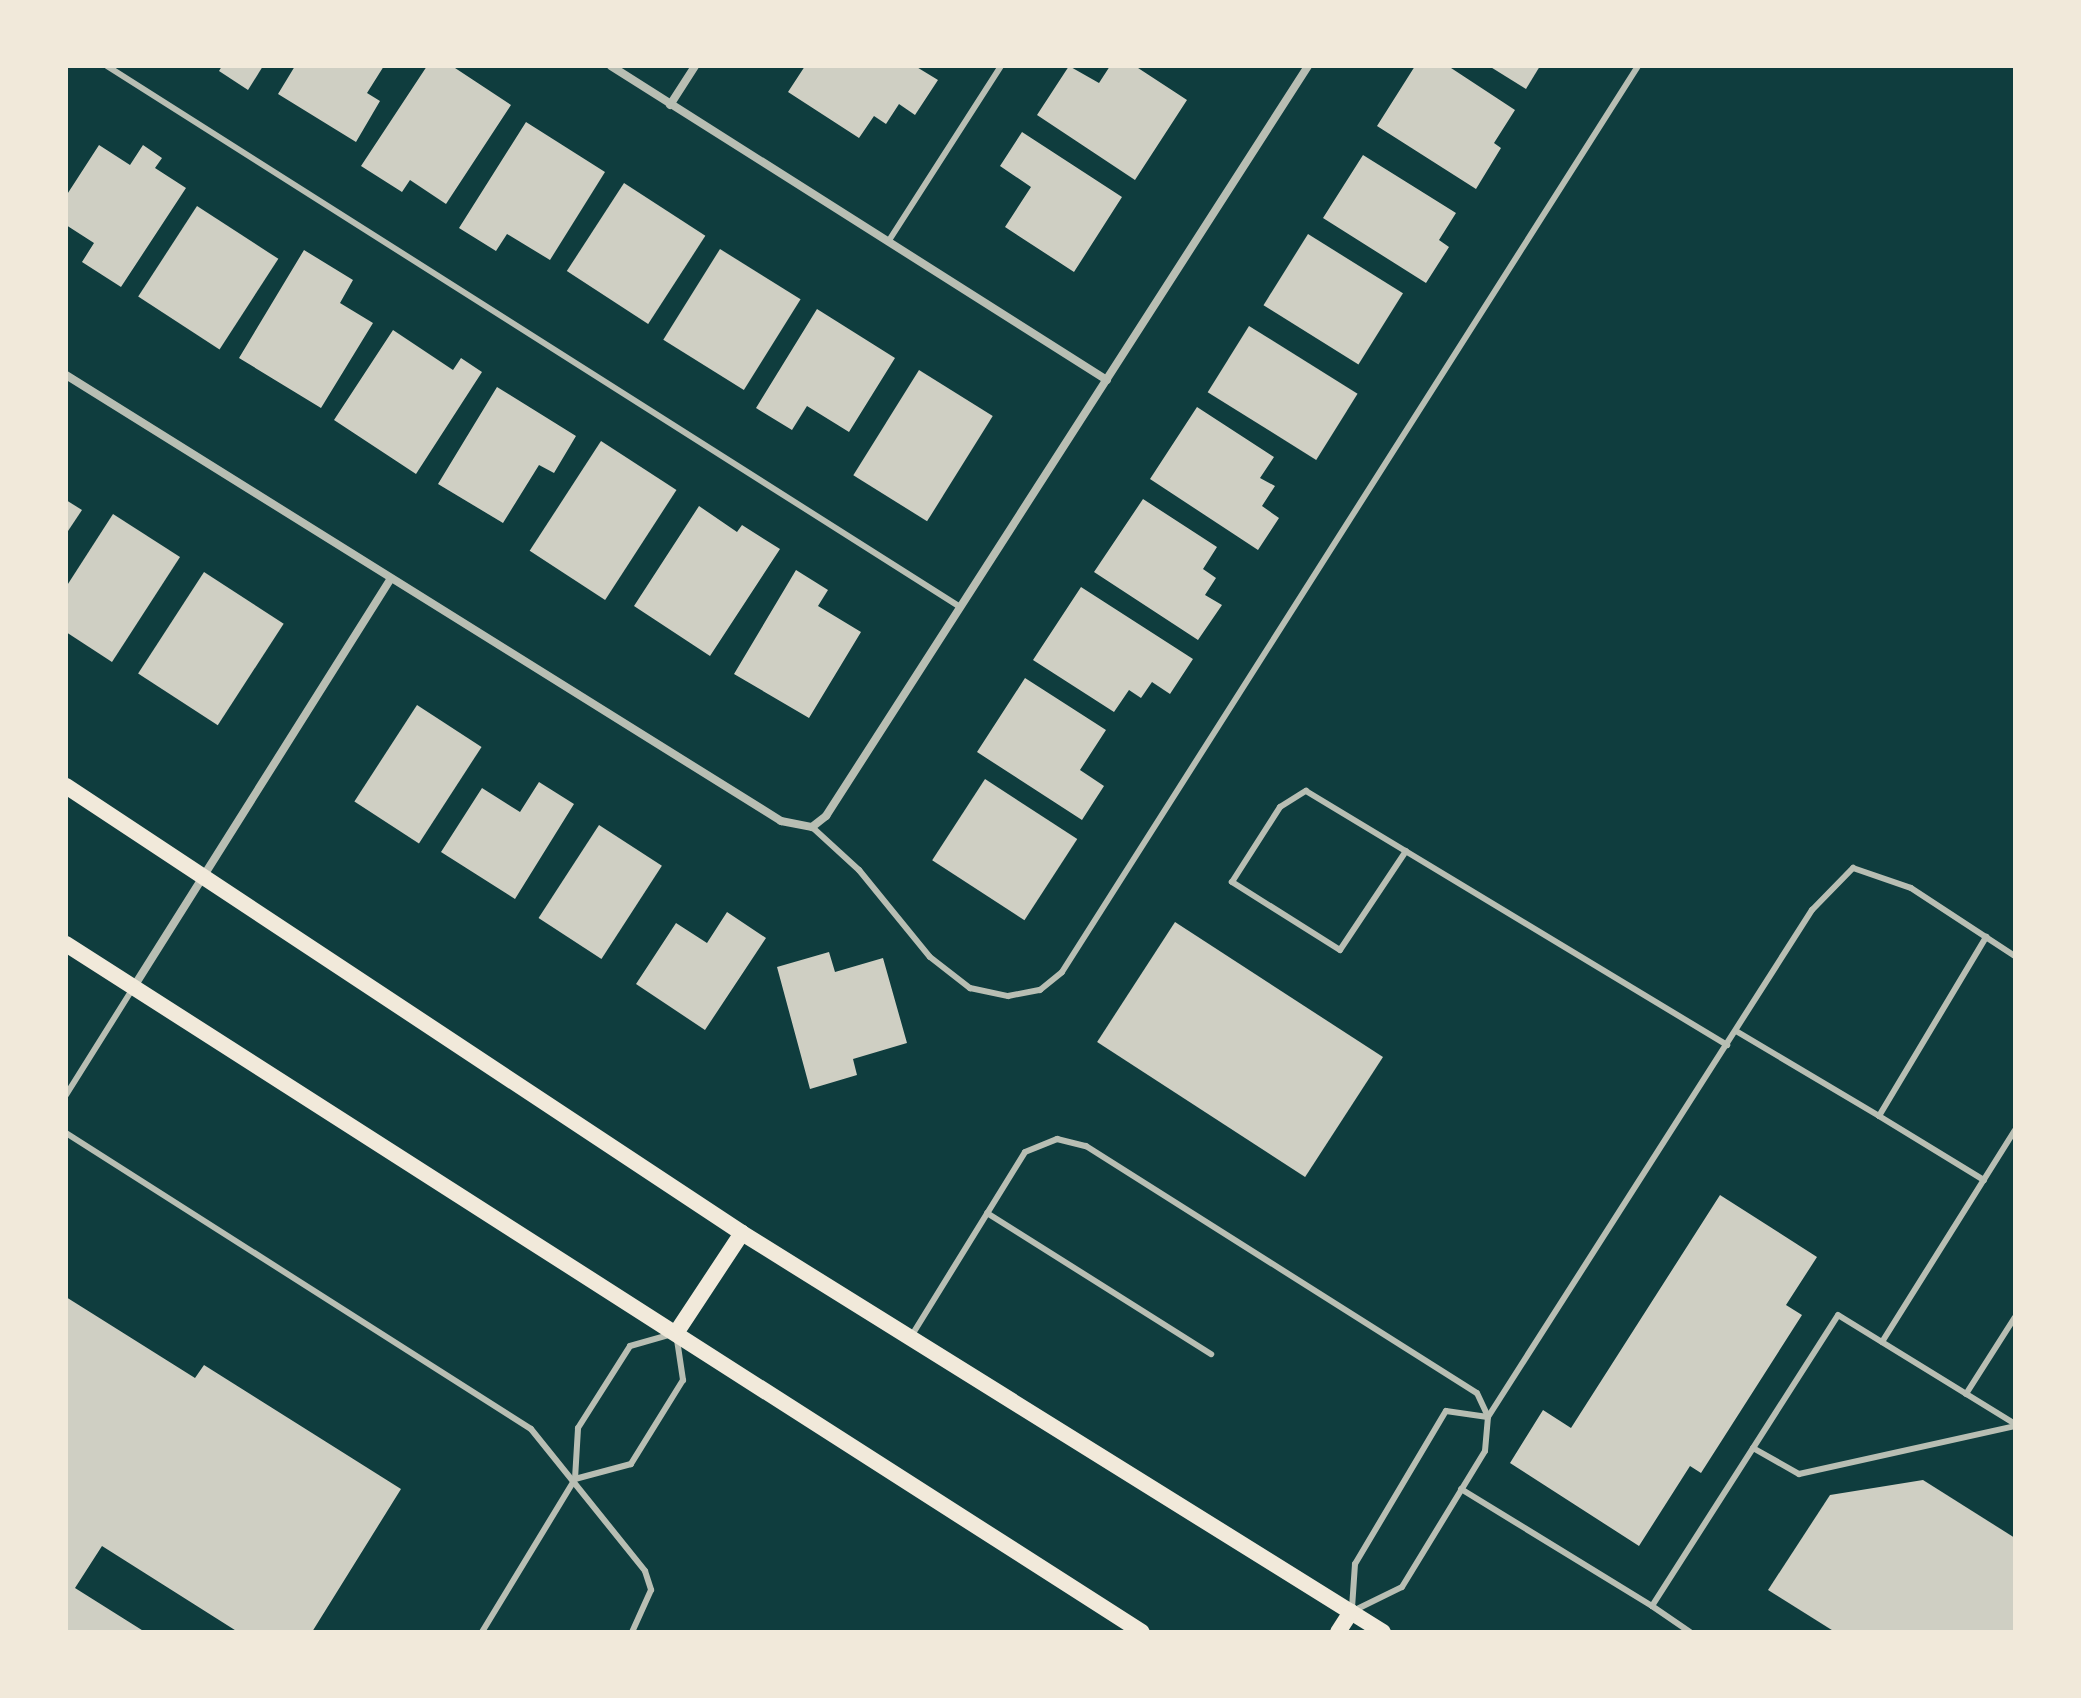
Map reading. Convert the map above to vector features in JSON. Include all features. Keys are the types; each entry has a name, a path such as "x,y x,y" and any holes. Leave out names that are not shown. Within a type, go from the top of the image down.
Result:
{"main road":[{"path":"66,786 204,874 742,1233 1383,1632"},
{"path":"66,944 1142,1632"},
{"path":"676,1333 742,1233"},
{"path":"1338,1632 1351,1612"}],"street":[{"path":"611,66 1107,380"},
{"path":"670,105 695,66"},
{"path":"66,375 390,580 781,821 812,827 826,816 1308,66"},
{"path":"133,988 390,580"}],"lane":[{"path":"107,66 960,607"},
{"path":"888,242 1001,66"},
{"path":"812,827 859,870 930,957 970,988 1008,996 1040,990 1062,972 1638,66"},
{"path":"1406,851 1340,950 1232,882 1280,807 1306,791 1406,851 1727,1045"},
{"path":"1351,1612 1402,1587 1485,1451 1488,1417 1812,910 1853,868 1911,888 2015,956"},
{"path":"1879,1116 1986,937"},
{"path":"66,1095 133,988"},
{"path":"1736,1031 1984,1180"},
{"path":"1882,1342 2015,1130"},
{"path":"66,1133 531,1429 575,1479 645,1571 651,1590 632,1632"},
{"path":"910,1337 1025,1152 1057,1139 1086,1146 1477,1393 1488,1417"},
{"path":"987,1213 1211,1354"},
{"path":"1652,1606 1838,1315 2015,1425"},
{"path":"1966,1394 2015,1317"},
{"path":"482,1632 575,1479 578,1428 630,1346 676,1333 683,1380 631,1464 575,1479"},
{"path":"1351,1612 1355,1564 1446,1411 1488,1417"},
{"path":"1753,1448 1799,1474 2015,1425"},
{"path":"1461,1489 1690,1632"}],"building":[{"path":"222,66 263,66 248,90 219,71"},
{"path":"295,66 384,66 367,93 380,101 356,142 278,94"},
{"path":"427,66 452,66 511,105 446,204 410,180 402,192 361,166"},
{"path":"805,66 915,66 938,80 915,115 899,104 886,124 874,116 859,138 788,92"},
{"path":"1069,66 1099,83 1110,66 1135,66 1187,100 1135,180 1037,115"},
{"path":"1415,66 1448,66 1515,110 1494,143 1501,148 1476,189 1377,126"},
{"path":"1489,66 1540,66 1526,89"},
{"path":"526,122 605,172 550,260 507,234 496,251 459,228"},
{"path":"1022,132 1122,197 1074,272 1005,227 1031,187 1000,166"},
{"path":"99,145 130,165 143,145 162,158 155,168 186,188 121,287 82,262 94,243 66,225 66,196"},
{"path":"1363,155 1456,213 1439,240 1449,247 1426,283 1323,218"},
{"path":"624,183 705,236 648,324 567,271"},
{"path":"197,206 278,259 220,349 138,297"},
{"path":"1308,234 1403,293 1358,365 1263,305"},
{"path":"720,249 801,299 744,390 663,340"},
{"path":"304,250 353,280 340,303 373,323 321,408 239,358"},
{"path":"817,309 895,358 849,432 807,406 792,430 756,408"},
{"path":"1249,326 1358,394 1316,460 1208,392"},
{"path":"393,330 453,370 461,358 482,372 416,474 334,420"},
{"path":"919,370 993,416 927,521 853,475"},
{"path":"497,387 576,436 554,473 539,465 503,523 438,484"},
{"path":"1197,407 1274,457 1260,478 1275,486 1262,506 1279,518 1258,550 1150,479"},
{"path":"601,441 676,490 605,600 530,551"},
{"path":"1143,499 1217,547 1203,569 1216,578 1205,595 1222,605 1198,640 1094,572"},
{"path":"66,500 82,510 66,534"},
{"path":"699,506 737,532 742,525 780,549 710,656 634,606"},
{"path":"113,514 180,557 112,662 66,632 66,587"},
{"path":"796,570 828,590 818,606 861,632 809,718 734,674"},
{"path":"204,572 284,624 218,725 138,673"},
{"path":"1081,587 1193,659 1170,694 1152,682 1141,698 1129,690 1114,712 1033,660"},
{"path":"1025,678 1106,730 1080,770 1104,786 1082,820 977,752"},
{"path":"417,705 482,747 419,843 354,801"},
{"path":"985,779 1077,839 1024,920 932,860"},
{"path":"539,782 574,804 515,899 441,852 482,788 520,812"},
{"path":"599,825 662,866 601,959 539,918"},
{"path":"727,912 766,938 705,1030 636,984 676,923 707,943"},
{"path":"1175,922 1383,1057 1305,1177 1097,1042"},
{"path":"829,952 835,972 883,958 907,1043 853,1059 857,1075 810,1089 777,967"},
{"path":"1720,1195 1817,1257 1786,1305 1802,1315 1701,1473 1690,1466 1639,1546 1510,1463 1543,1410 1571,1428"},
{"path":"66,1297 195,1378 204,1365 401,1489 312,1632 238,1632 102,1546 75,1588 145,1632 66,1632"},
{"path":"1923,1480 2015,1538 2015,1632 1835,1632 1768,1590 1830,1495"}]}
